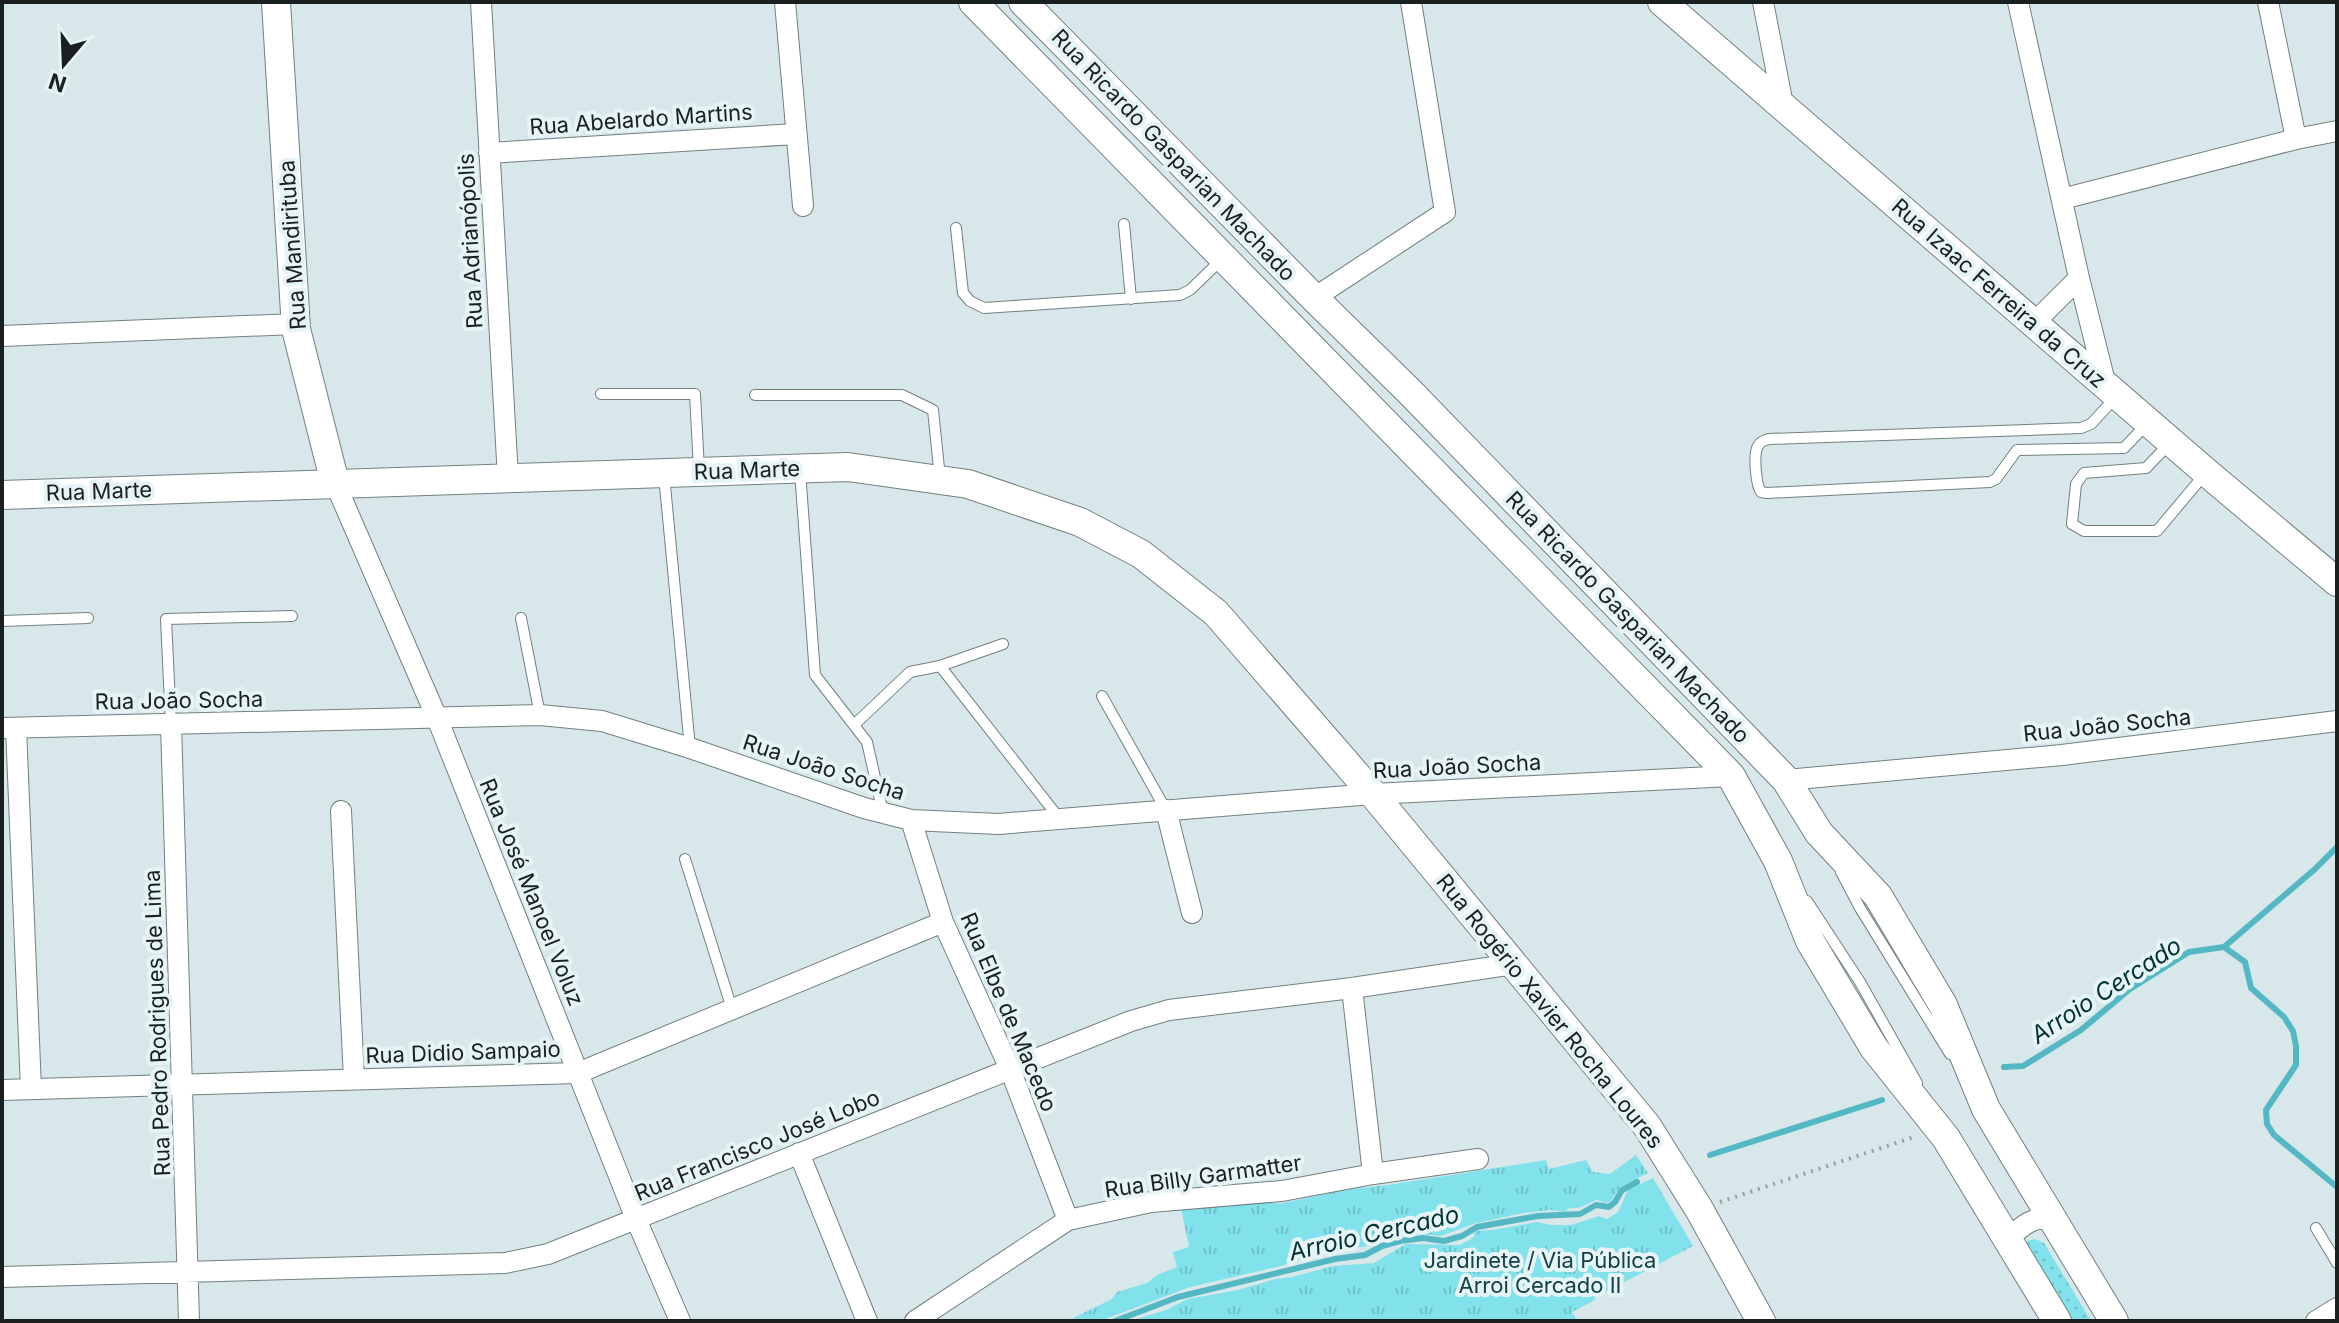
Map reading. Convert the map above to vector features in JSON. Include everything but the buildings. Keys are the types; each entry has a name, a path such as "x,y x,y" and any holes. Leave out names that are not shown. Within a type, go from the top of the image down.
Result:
{"street":[{"name":"Rua Mandirituba","path":"276,2 295,324 335,483"},
{"name":"Rua Adrianópolis","path":"481,2 508,478"},
{"path":"785,2 803,206"},
{"name":"Rua Ricardo Gasparian Machado","path":"973,2 1731,776 1778,861 1810,941 1842,995 1874,1048 1943,1134 2057,1321"},
{"name":"Rua Ricardo Gasparian Machado","path":"1023,2 1421,403 1786,780 1819,833 1878,896 1943,1005 1986,1109 2114,1321"},
{"path":"1314,298 1445,212 1411,2"},
{"name":"Rua Izaac Ferreira da Cruz","path":"1662,2 2033,324 2337,582"},
{"path":"1763,2 1783,105"},
{"path":"2018,2 2079,278 2112,391"},
{"path":"2268,2 2296,139"},
{"path":"2062,199 2337,131"},
{"name":"Rua Abelardo Martins","path":"489,153 796,134"},
{"path":"2033,324 2079,278"},
{"path":"2,336 295,324"},
{"name":"Rua Marte","path":"2,495 848,467 968,484 1080,522 1141,554 1216,613 1373,794"},
{"name":"Rua José Manoel Voluz","path":"335,483 437,718 636,1219 680,1321"},
{"name":"Rua João Socha","path":"9,728 540,715 602,721 883,813 911,820 998,824 1373,794 1731,776"},
{"name":"Rua João Socha","path":"1786,780 2062,755 2337,721"},
{"name":"Rua Pedro Rodrigues de Lima","path":"171,724 189,1321"},
{"path":"9,728 31,1089"},
{"name":"Rua Rogério Xavier Rocha Loures","path":"1373,794 1647,1126 1699,1209 1761,1321"},
{"path":"1166,810 1192,913"},
{"path":"341,811 354,1079"},
{"name":"Rua Elbe de Macedo","path":"911,820 943,922 1010,1069 1068,1220"},
{"name":"Rua Didio Sampaio","path":"2,1090 578,1073 943,922"},
{"name":"Rua Francisco José Lobo","path":"2,1277 505,1263 548,1254 1131,1021 1169,1010 1514,964"},
{"path":"1352,988 1373,1174"},
{"path":"799,1153 867,1321"},
{"name":"Rua Billy Garmatter","path":"915,1321 1068,1220 1151,1202 1282,1191 1478,1159"},
{"path":"2008,1239 2031,1220 2042,1217 2053,1220"},
{"path":"2316,1321 2337,1308"}],"lane":[{"path":"1124,224 1131,299"},
{"path":"956,228 963,293 970,301 984,308 1180,295 1190,290 1223,257"},
{"path":"2112,391 2091,424 2081,428 1769,439 1761,442 1756,450 1757,487 1767,493 1990,482 1996,479 2017,450 2124,448 2149,422"},
{"path":"601,394 695,394 699,472"},
{"path":"755,395 902,395 933,410 940,480"},
{"path":"2171,441 2146,468 2084,473 2076,484 2072,524 2084,531 2157,531 2206,472"},
{"path":"799,469 815,675 867,742 883,813"},
{"path":"664,473 690,748"},
{"path":"171,724 166,619 292,616"},
{"path":"2,621 88,618"},
{"path":"521,618 540,715"},
{"path":"854,725 910,672 940,666 1003,644"},
{"path":"940,666 1059,818"},
{"path":"1102,696 1166,810"},
{"path":"685,859 732,1009"},
{"path":"2316,1228 2337,1263"}],"path":[{"path":"1699,1209 1943,1134"}],"green space":[{"path":"1636,1155 1648,1173 1620,1187 1610,1202 1597,1200 1565,1212 1523,1213 1473,1224 1441,1236 1418,1234 1387,1238 1368,1246 1309,1256 1281,1266 1190,1287 1100,1321 1067,1321 1112,1299 1117,1292 1147,1283 1177,1267 1173,1252 1189,1247 1181,1208 1268,1201 1278,1204 1350,1189 1546,1160 1549,1169 1586,1160 1593,1172 1610,1174"},
{"name":"Jardinete / Via Pública Arroi Cercado II","path":"1653,1178 1693,1246 1594,1298 1572,1312 1576,1319 1572,1321 1130,1321 1166,1310 1188,1299 1333,1266 1374,1263 1406,1244 1460,1245 1474,1237 1475,1231 1537,1222 1571,1225 1599,1216 1607,1219 1618,1212 1628,1190"},
{"path":"2035,1239 2044,1243 2091,1321 2070,1321 2026,1244"}],"waterway":[{"name":"Arroio Cercado","path":"2004,1067 2023,1066 2081,1030 2130,989 2189,952 2224,947 2337,847"},
{"path":"2224,947 2245,962 2251,988 2284,1017 2293,1031 2296,1065 2266,1110 2267,1124 2274,1135 2337,1187"},
{"name":"Arroio Cercado","path":"1710,1155 1882,1100"},
{"name":"Arroio Cercado","path":"1115,1321 1178,1297 1335,1259 1365,1255 1400,1241 1423,1238 1444,1241 1462,1236 1477,1227 1538,1216 1580,1214 1596,1205 1609,1207 1622,1190 1637,1182"}]}
